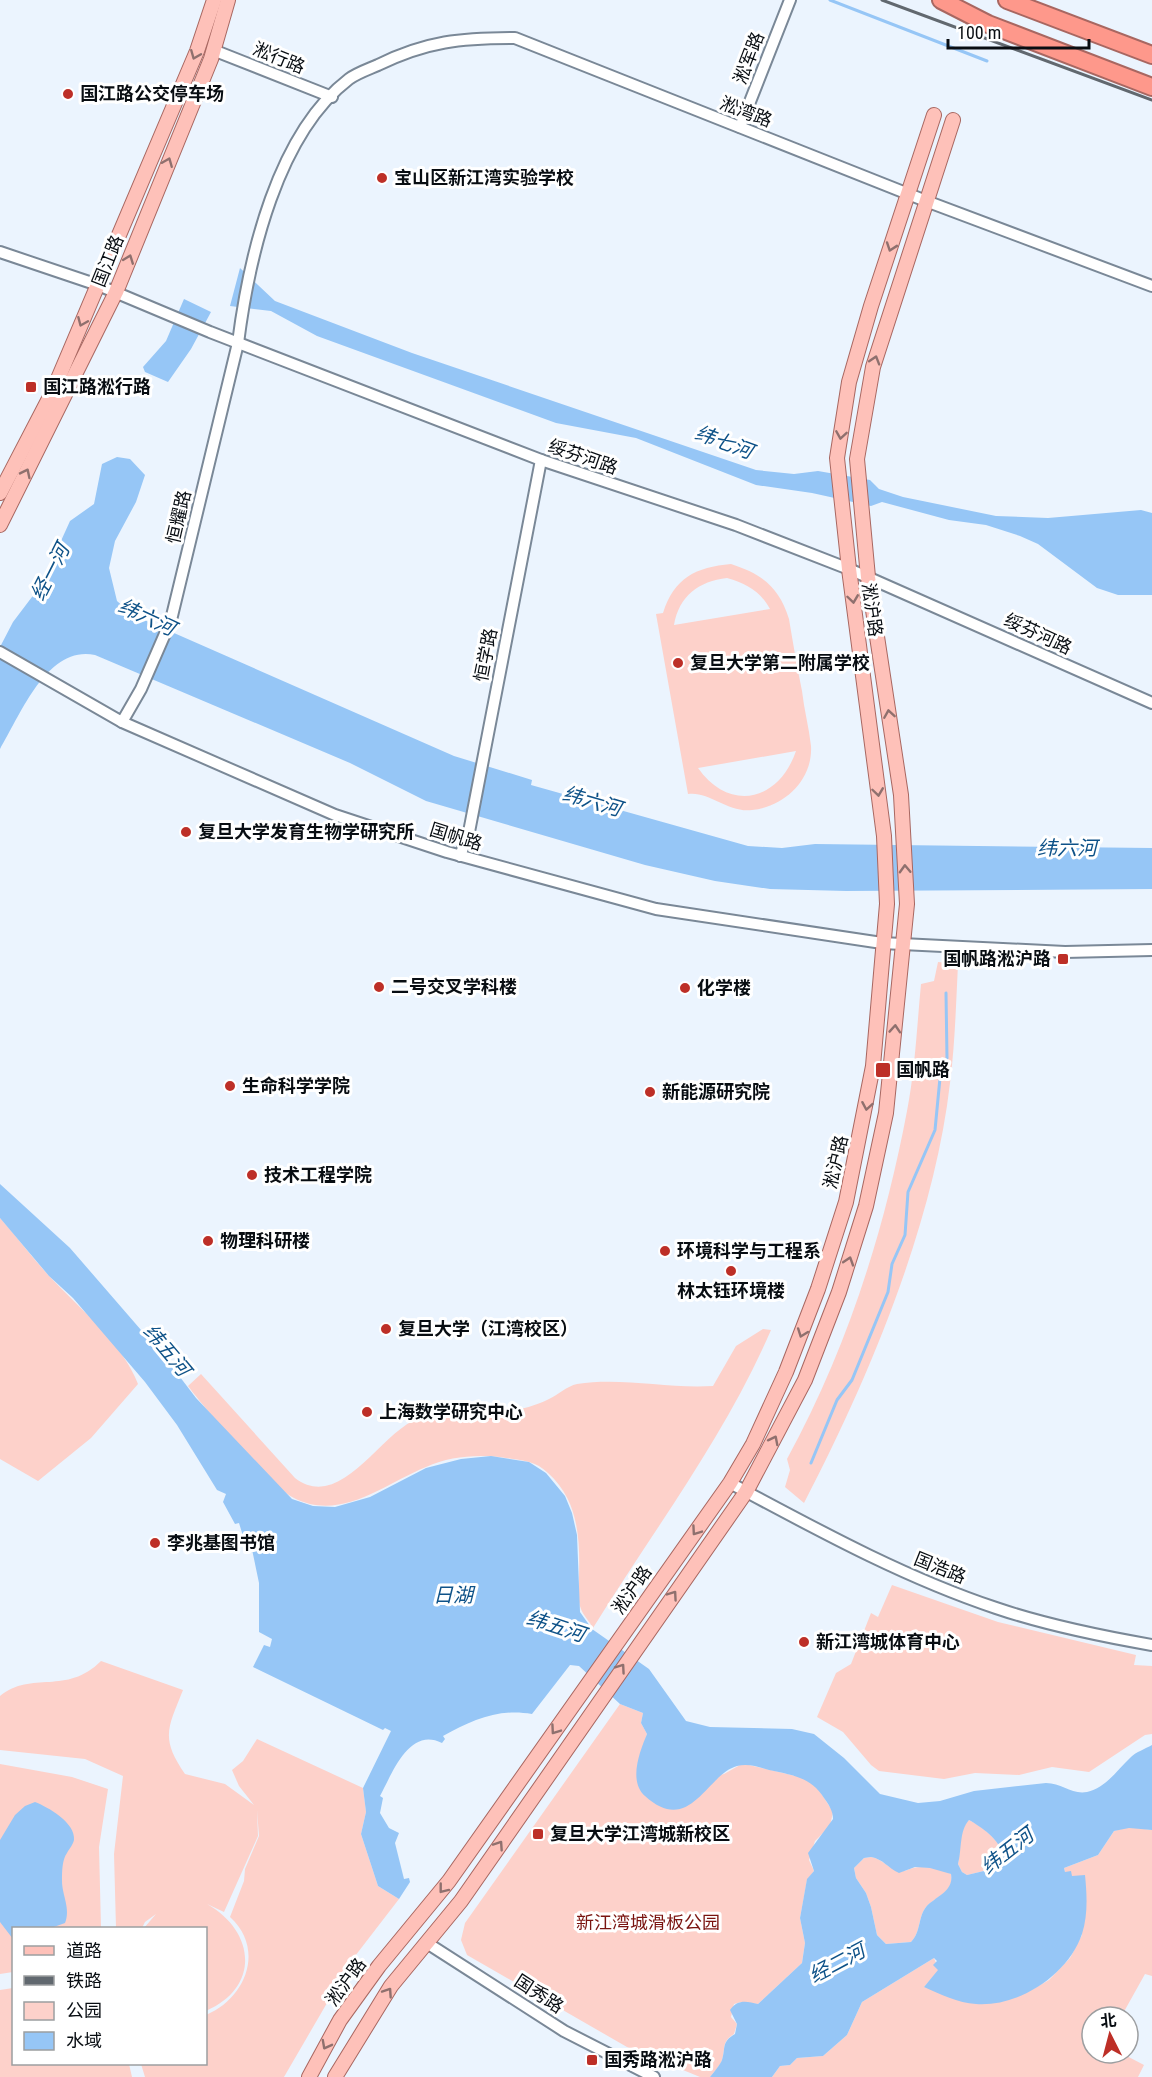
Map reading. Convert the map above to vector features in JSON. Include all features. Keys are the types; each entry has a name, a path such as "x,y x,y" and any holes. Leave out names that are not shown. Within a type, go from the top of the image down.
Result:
{"highway":[{"path":"941,0 988,24 1152,87"},
{"path":"1007,0 1152,55"}],"main road":[{"name":"国江路","path":"0,493 52,393 197,51 214,0"},
{"name":"国江路","path":"0,525 116,292 213,50 228,0"},
{"path":"941,0 1152,81"},
{"path":"1027,0 1152,47"},
{"name":"淞沪路","path":"309,2077 340,2020 449,1881 730,1483 753,1444 786,1372 818,1288 846,1202 873,1066 887,904 884,836 837,458 849,381 871,306 934,115"},
{"name":"淞沪路","path":"335,2077 391,1986 461,1901 639,1642 746,1492 805,1380 839,1292 866,1206 886,1113 901,944 907,904 901,795 868,577 857,459 873,367 952,120"},
{"name":"国秀路","path":"410,1930 427,1943"}],"street":[{"name":"淞军路","path":"740,127 790,0"},
{"name":"淞湾路","path":"332,97 350,79 404,52 461,38 515,38 909,192 926,201 1152,286"},
{"name":"淞行路","path":"213,50 332,97"},
{"name":"恒耀路","path":"123,722 171,621 238,342 242,310 274,184 305,128 332,97"},
{"path":"129,210 146,217"},
{"name":"绥芬河路","path":"0,252 98,285 210,332 541,460 736,525 849,569 1152,703"},
{"name":"恒学路","path":"460,856 471,821 541,460"},
{"name":"国帆路","path":"0,652 123,722 335,815 460,856 656,909 882,943 1065,952 1152,950"},
{"name":"国浩路","path":"730,1483 879,1560 997,1609 1103,1637 1152,1645"},
{"name":"国秀路","path":"427,1943 564,2031 654,2077"}],"green space":[{"path":"731,564 752,572 768,583 780,598 789,619 811,746 807,770 794,790 775,804 752,810 735,808 703,796 688,794 656,614 663,613 673,591 688,576","holes":["727,578 752,589 762,597 770,609 674,625 680,606 692,592 708,583","796,751 788,768 778,781 766,790 753,795 739,796 724,791 711,782 698,768"]},
{"path":"938,962 958,964 950,1083 942,1136 930,1190 914,1244 875,1352 804,1503 785,1487 790,1470 787,1459 845,1334 874,1246 898,1157 910,1095 921,984 934,981"},
{"path":"0,1218 44,1271 112,1341 138,1384 91,1438 38,1481 0,1459"},
{"path":"763,1329 771,1330 753,1369 711,1445 593,1628 579,1602 578,1535 572,1508 558,1484 538,1466 523,1460 496,1457 455,1458 426,1467 362,1498 329,1506 311,1504 294,1498 270,1479 223,1429 188,1386 201,1374 295,1478 312,1486 328,1485 344,1478 360,1466 404,1426 429,1415 491,1414 513,1411 543,1402 573,1385 594,1382 713,1386 736,1346"},
{"path":"892,1585 998,1622 1136,1655 1134,1665 1152,1666 1152,1734 1145,1735 1089,1772 1052,1767 1019,1775 975,1773 944,1779 879,1771 871,1765 843,1732 817,1717 836,1673 851,1664 871,1613 878,1617"},
{"path":"101,1661 183,1690 173,1714 169,1733 169,1742 177,1762 185,1774 225,1784 254,1805 239,1786 232,1770 243,1761 257,1739 363,1788 366,1812 361,1834 378,1886 399,1899 352,1960 284,2077 145,2077 141,2065 207,2065 207,2014 220,2008 240,1986 249,1958 247,1944 241,1930 230,1917 244,1881 245,1869 259,1836 257,1810 258,1836 224,1912 207,1904 223,1915 235,1929 242,1943 245,1959 243,1974 236,1988 224,2001 207,2010 207,1927 145,1927 156,1914 145,1922 142,1927 116,1927 114,1854 123,1776 85,1759 0,1750 0,1696 24,1684 62,1681 75,1678"},
{"name":"新江湾城滑板公园","path":"620,1704 643,1713 641,1723 647,1734 637,1766 643,1794 724,1774 740,1765 749,1765 800,1777 816,1785 833,1812 830,1826 815,1841 809,1860 814,1871 807,1880 800,1918 805,1943 802,1963 758,2004 741,2002 734,2004 731,2017 737,2024 734,2034 726,2043 721,2062 710,2077 700,2077 627,2047 467,1955 461,1940 465,1923"},
{"path":"0,1764 72,1777 108,1789 99,1847 101,1927 12,1927 12,1972 0,1974"},
{"path":"969,1820 994,1839 1003,1856 988,1870 967,1875 962,1872 958,1864 961,1835"},
{"path":"1129,1827 1152,1830 1152,1976 1145,1974 1128,2005 1080,2005 1080,2065 1140,2065 1140,2063 1144,2065 1138,2077 772,2077 780,2066 790,2065 797,2058 823,2056 847,2035 862,2002 934,1958 939,1970 924,1987 1026,1993 1049,1980 1070,1958 1082,1935 1071,1876 1065,1872 1064,1868 1098,1855 1114,1831"},
{"path":"871,1857 900,1871 927,1867 951,1874 950,1885 944,1893 923,1911 911,1942 886,1944 877,1935 871,1907 866,1893 856,1878 854,1868 864,1858"},
{"path":"12,1988 12,2065 129,2065 132,2077 0,2077 0,1990"}],"water":[{"path":"240,268 275,301 412,353 756,470 794,474 818,471 870,480 879,489 903,497 996,516 1048,518 1141,510 1152,513 1152,595 1118,595 1097,588 1038,544 986,525 949,520 882,502 871,506 812,493 756,485 636,438 556,423 317,336 271,311 230,306"},
{"path":"184,299 211,312 191,349 168,382 145,372 143,367 166,341"},
{"path":"117,457 130,459 145,475 136,502 115,541 109,568 117,601 133,615 454,756 532,780 531,785 748,846 782,848 815,844 1152,848 1152,889 846,891 770,889 715,881 645,865 426,801 350,763 95,655 78,655 63,661 49,671 37,685 0,749 0,647 13,622 41,585 70,521 94,504 102,464"},
{"path":"0,1184 70,1248 167,1360 196,1398 292,1499 313,1506 335,1507 370,1497 426,1468 461,1459 491,1456 529,1462 546,1473 565,1496 572,1513 577,1535 580,1612 592,1629 649,1669 686,1721 710,1727 792,1729 814,1734 844,1758 880,1794 918,1803 940,1801 974,1791 1046,1783 1077,1792 1087,1792 1106,1782 1133,1755 1152,1745 1152,1830 1129,1828 1114,1831 1098,1855 1064,1868 1065,1872 1071,1871 1072,1876 1085,1875 1086,1905 1082,1934 1066,1963 1054,1975 1025,1994 992,2004 963,2002 943,1995 924,1987 938,1970 933,1965 937,1961 934,1958 862,2002 847,2035 823,2056 797,2058 790,2065 780,2066 772,2077 710,2077 722,2060 726,2043 735,2034 737,2024 730,2010 733,2006 743,2002 758,2004 802,1963 805,1943 800,1918 807,1879 814,1871 808,1853 833,1819 830,1808 819,1791 807,1781 793,1776 741,1765 726,1771 686,1807 674,1810 661,1807 645,1796 637,1782 637,1766 647,1734 641,1723 643,1713 620,1704 579,1666 570,1665 532,1714 508,1713 486,1717 443,1736 445,1739 442,1743 430,1739 420,1741 411,1746 403,1755 380,1796 383,1798 380,1813 389,1828 399,1833 395,1843 404,1879 409,1878 410,1882 399,1899 378,1886 361,1834 366,1812 363,1788 391,1731 385,1728 383,1730 253,1667 264,1645 270,1647 272,1639 259,1632 259,1583 249,1535 243,1536 239,1523 235,1524 223,1502 226,1494 217,1490 177,1425 145,1382 0,1218","holes":["969,1820 994,1839 1003,1856 988,1870 967,1875 962,1872 958,1864 962,1835","871,1857 899,1873 915,1867 930,1868 951,1874 950,1885 947,1889 923,1911 911,1942 886,1944 877,1935 871,1907 866,1893 856,1878 854,1868 864,1858"]},
{"path":"35,1802 60,1816 71,1828 74,1840 65,1856 62,1870 67,1918 65,1923 54,1927 12,1927 12,1938 0,1922 0,1840 15,1815 25,1806"}],"waterway":[{"path":"830,0 987,61"},
{"path":"811,1463 837,1400 852,1380 888,1292 892,1264 905,1235 908,1192 935,1130 940,1078 947,1058 946,993"}],"railway":[{"path":"882,0 1152,100"}],"place":[{"name":"国江路公交停车场","path":"68,94"},
{"name":"宝山区新江湾实验学校","path":"382,178"},
{"name":"国江路淞行路","path":"31,387"},
{"name":"复旦大学第二附属学校","path":"678,663"},
{"name":"复旦大学发育生物学研究所","path":"186,832"},
{"name":"国帆路淞沪路","path":"1063,959"},
{"name":"二号交叉学科楼","path":"379,987"},
{"name":"化学楼","path":"685,988"},
{"name":"国帆路","path":"883,1070"},
{"name":"生命科学学院","path":"230,1086"},
{"name":"新能源研究院","path":"650,1092"},
{"name":"技术工程学院","path":"252,1175"},
{"name":"物理科研楼","path":"208,1241"},
{"name":"环境科学与工程系","path":"665,1251"},
{"name":"林太钰环境楼","path":"731,1271"},
{"name":"复旦大学（江湾校区）","path":"386,1329"},
{"name":"上海数学研究中心","path":"367,1412"},
{"name":"李兆基图书馆","path":"155,1543"},
{"name":"新江湾城体育中心","path":"804,1642"},
{"name":"复旦大学江湾城新校区","path":"538,1834"},
{"name":"国秀路淞沪路","path":"592,2060"}],"water label":[{"name":"纬七河","path":"724,442"},
{"name":"经一河","path":"50,572"},
{"name":"纬六河","path":"147,617"},
{"name":"纬六河","path":"592,801"},
{"name":"纬六河","path":"1067,848"},
{"name":"纬五河","path":"167,1350"},
{"name":"日湖","path":"453,1595"},
{"name":"纬五河","path":"556,1626"},
{"name":"纬五河","path":"1007,1851"},
{"name":"经二河","path":"837,1963"}]}
